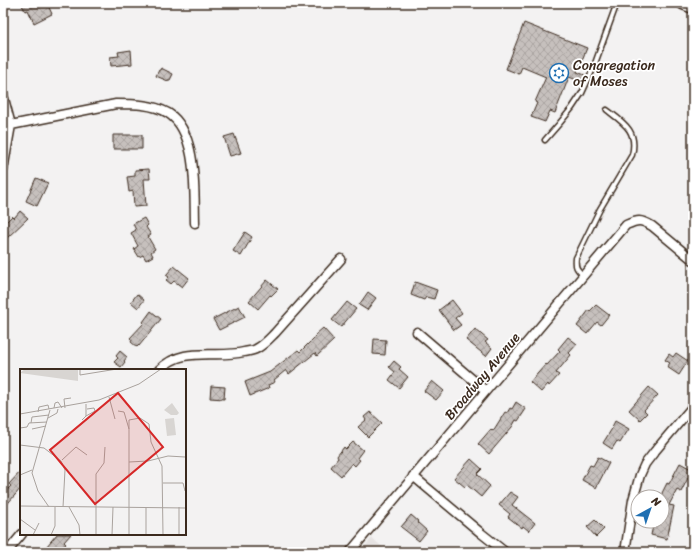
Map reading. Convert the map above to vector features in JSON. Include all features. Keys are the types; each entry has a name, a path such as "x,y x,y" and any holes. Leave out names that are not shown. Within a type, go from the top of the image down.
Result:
{"main road":[{"path":"683,3 693,7"}],"street":[{"path":"3,95 11,125 3,170"},
{"path":"11,125 116,104 154,107 167,113 183,128 188,143 193,169 195,223"},
{"name":"Broadway Avenue","path":"350,552 626,225 637,220 652,226 693,260"},
{"path":"160,369 172,360 182,356 197,354 236,354 255,349 275,333 341,259"},
{"path":"417,332 486,391"},
{"path":"625,552 633,500 640,475 645,464 693,406"},
{"path":"413,476 506,552"},
{"path":"7,552 21,535"}],"lane":[{"path":"545,140 572,108 582,93 590,76 617,3"},
{"path":"583,275 575,265 576,258 600,209 634,148 632,134 628,128 607,110"}],"shaded area":[{"path":"372,538 388,552 360,552"}],"building":[{"path":"21,3 47,3 52,14 34,23 28,10 25,11"},
{"name":"Congregation of Moses","path":"524,23 587,48 577,72 585,75 582,82 569,77 555,113 550,111 545,122 531,117 537,103 535,102 546,77 522,67 519,74 506,69"},
{"path":"131,50 132,64 111,66 110,57 119,56 118,52"},
{"path":"161,68 173,74 170,80 168,81 156,76"},
{"path":"234,134 241,153 230,156 224,137"},
{"path":"113,135 142,135 142,149 113,149"},
{"path":"149,169 150,179 144,179 146,206 134,207 133,191 129,192 127,177 135,176 135,170"},
{"path":"36,178 48,183 37,206 26,201"},
{"path":"20,211 28,218 7,238 3,235 3,225 12,216 14,218"},
{"path":"144,218 148,225 146,227 151,235 148,237 155,249 151,252 153,256 146,260 143,255 139,257 134,249 138,246 131,233 136,230 133,224"},
{"path":"245,232 252,237 241,256 233,251"},
{"path":"174,266 189,278 182,287 174,281 171,284 166,280 169,277 166,275"},
{"path":"267,280 278,289 271,296 270,295 258,309 249,301"},
{"path":"415,282 437,290 434,299 426,297 424,300 411,295"},
{"path":"368,292 376,298 367,310 359,305"},
{"path":"137,294 144,300 138,308 131,302"},
{"path":"452,300 462,313 455,318 461,325 454,330 439,310"},
{"path":"347,302 356,309 341,327 332,320"},
{"path":"596,305 609,315 601,325 597,322 587,334 577,326 589,310 590,311"},
{"path":"239,306 245,317 219,330 213,319"},
{"path":"151,311 161,319 137,347 131,342 132,340 130,338 144,323 143,322"},
{"path":"323,328 334,340 317,356 315,353 289,374 286,370 274,380 275,382 268,385 269,388 250,396 245,382 270,372 298,350 300,352"},
{"path":"475,329 488,340 485,342 492,348 486,356 466,340"},
{"path":"568,337 577,344 569,353 571,355 556,373 559,375 541,392 530,382 560,351 558,349"},
{"path":"374,339 386,340 385,355 373,354"},
{"path":"120,351 127,357 121,367 114,362 118,358 116,356"},
{"path":"676,353 688,361 679,375 667,367 670,363 665,360 669,354 673,357"},
{"path":"394,361 401,367 399,369 408,377 399,388 389,380 395,372 389,367"},
{"path":"432,381 444,391 436,400 424,391"},
{"path":"211,386 225,387 224,399 210,398"},
{"path":"649,387 658,395 644,410 647,413 640,420 629,410"},
{"path":"516,402 526,409 518,421 516,420 512,427 489,454 478,444 491,429 493,431 505,412 507,413 510,408 512,409"},
{"path":"370,412 382,423 368,437 358,427 366,420 364,417"},
{"path":"615,421 629,429 620,443 617,441 612,449 603,443"},
{"path":"353,442 363,450 357,458 360,460 355,466 352,463 341,476 331,467 344,447 346,449"},
{"path":"598,457 609,463 596,488 582,480 590,465 593,466"},
{"path":"471,459 482,469 477,474 490,486 481,497 467,485 465,487 454,478"},
{"path":"680,463 693,470 690,479 688,478 681,492 677,490 670,503 670,489 664,489 667,483 669,484"},
{"path":"20,472 20,489 3,509 3,494 11,486 9,484"},
{"path":"510,492 518,497 512,505 535,523 529,531 523,526 522,528 508,517 510,514 499,505"},
{"path":"670,505 674,506 670,525"},
{"path":"411,515 427,531 419,541 401,527"},
{"path":"595,520 604,529 596,537 587,527"},
{"path":"652,529 669,529 667,539 651,535"},
{"path":"56,535 70,535 64,542 66,544 59,552 53,552 46,547"}],"place":[{"name":"Congregation of Moses","path":"559,73"}]}
